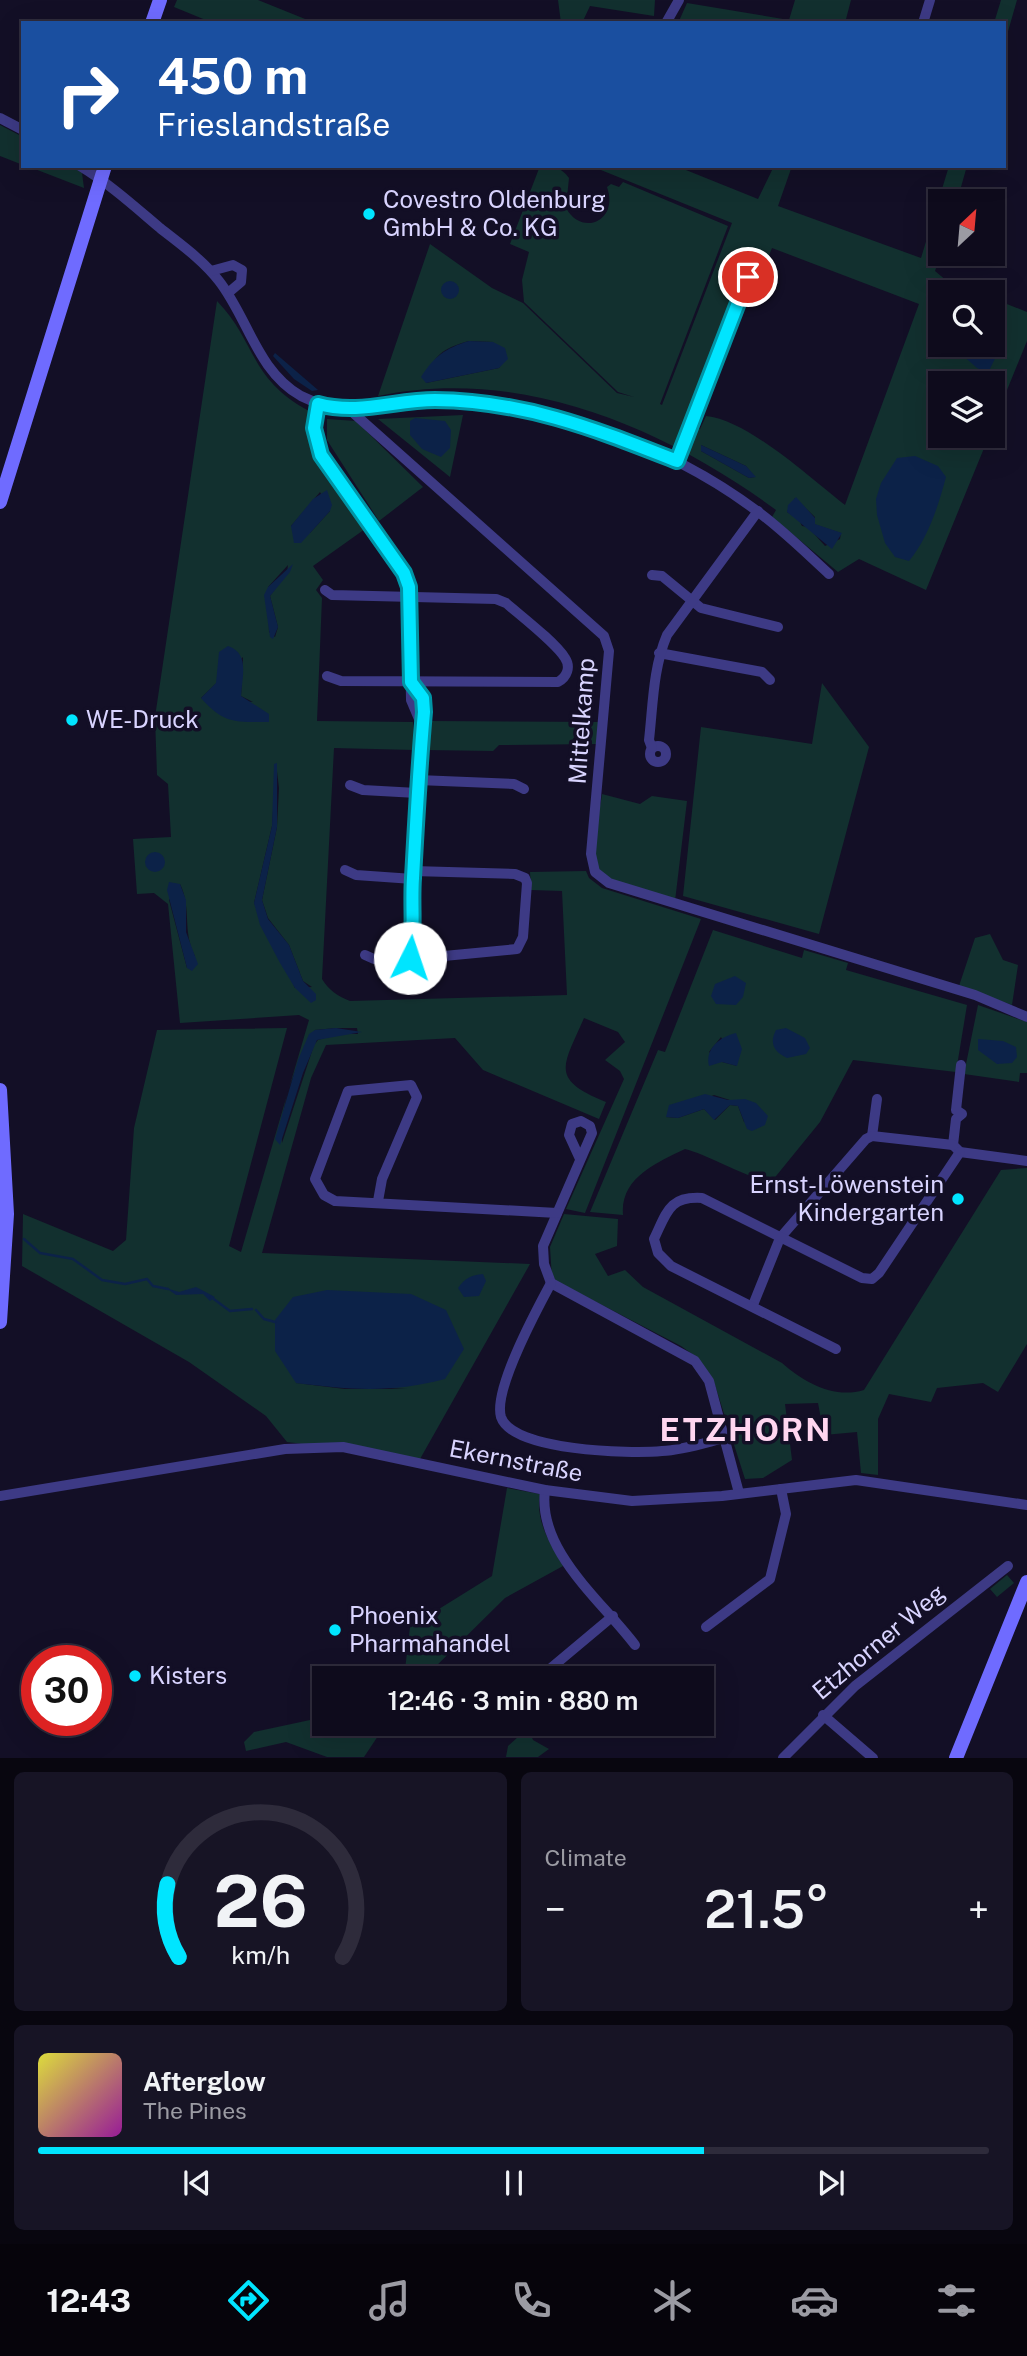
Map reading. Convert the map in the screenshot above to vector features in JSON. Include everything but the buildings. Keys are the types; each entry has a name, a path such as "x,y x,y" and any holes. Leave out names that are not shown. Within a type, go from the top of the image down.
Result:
{"street":[{"path":"153,21 160,0"},
{"path":"667,21 679,0"},
{"path":"924,21 930,0"},
{"path":"0,118 21,129"},
{"path":"0,502 103,173 211,271 228,293 265,362 281,380 318,404 350,410 435,400 510,408 599,429 677,461 758,511 829,574"},
{"path":"211,271 233,265 242,270 241,282 228,293"},
{"path":"677,461 748,277"},
{"path":"318,404 314,428 321,455 404,573 411,597 411,682 415,714 422,726 411,919 416,944 410,958 374,959 365,955"},
{"name":"Mittelkamp","path":"350,410 604,636 609,651 591,854 595,872 609,883 657,900 975,995 1027,1017"},
{"path":"652,748 649,740 659,653 667,635 758,511"},
{"path":"652,575 662,576 701,608 778,627"},
{"path":"325,590 332,595 501,600 564,656 568,669 565,678 558,682 341,681 327,676"},
{"path":"659,653 762,672 770,680"},
{"path":"418,780 514,784 524,789"},
{"path":"350,785 363,790 417,793"},
{"path":"345,870 356,875 515,874 521,875 527,883 523,937 517,950 435,956 416,944"},
{"path":"836,1349 671,1266 658,1253 654,1239 673,1204 684,1197 702,1198 862,1278 872,1279 879,1273 957,1149 956,1119 962,1114 956,1110 961,1065"},
{"path":"378,1201 382,1180 417,1097 411,1085 348,1091 315,1179 318,1189 329,1199 557,1213"},
{"path":"0,1090 3,1208 0,1322"},
{"path":"872,1136 877,1099"},
{"path":"753,1305 780,1238 866,1139 872,1136 1027,1161"},
{"path":"580,1159 542,1254 551,1283 515,1355 501,1395 501,1417 510,1429 525,1438 560,1445 634,1452 678,1449 724,1437"},
{"path":"551,1283 695,1362 709,1381 739,1493"},
{"name":"Ekernstraße","path":"0,1496 182,1465 314,1447 342,1447 545,1490 632,1501 864,1481 1027,1505"},
{"path":"706,1627 770,1579 786,1514 781,1489"},
{"path":"545,1490 543,1509 548,1529 563,1558 635,1645"},
{"name":"Etzhorner Weg","path":"783,1758 824,1715 1008,1566"},
{"path":"956,1758 1027,1582"},
{"path":"553,1666 613,1616"},
{"path":"824,1715 873,1758"}],"green space":[{"path":"177,0 258,0 310,21 208,21 174,7"},
{"path":"558,0 655,0 654,16 590,6 583,21 561,21"},
{"path":"795,0 851,0 846,21 679,21 687,3 789,20"},
{"path":"1001,0 1017,0 1006,38 1006,21 995,21"},
{"path":"0,125 21,136 21,164 0,156"},
{"path":"32,168 74,168 82,173 84,188"},
{"path":"539,168 556,168 569,178 566,208 581,222 597,221 604,216 608,209 607,187 611,184 619,187 623,182 728,226 660,404 662,405 732,223 596,168 681,168 758,199 773,168 791,168 778,206 921,258 928,235 928,266 937,266 935,271 946,280 928,280 928,357 1005,357 1005,303 1027,312 1027,341 1005,395 1005,371 928,371 928,448 984,448 926,590 859,559 838,572 772,517 776,510 732,480 686,453 638,430 588,411 537,397 484,389 431,389 378,396 430,244 492,288 523,303 617,393 634,397 618,392 524,302 522,280 529,252 510,244","holes":["772,248 919,304 845,505 778,452 741,428 706,416 700,429 683,427 740,284 741,269 750,266 756,272 755,282 748,290 754,293","469,341 493,342 502,364 499,368 426,383 431,366 445,350","701,445 746,466 755,477 749,478 701,451","795,498 815,517 814,524 841,533 840,539 825,546 808,527 802,526 799,520 787,512"]},
{"path":"948,168 966,168 960,189 942,189"},
{"path":"217,301 230,316 264,373 289,399 309,411 308,437 311,451 365,529 313,566 323,580 316,590 322,598 317,721 413,722 415,750 334,748 322,979 325,983 350,1001 567,995 562,891 531,890 530,872 586,871 589,878 602,888 701,919 585,1213 566,1209 624,1079 620,1071 605,1060 625,1042 618,1032 584,1018 567,1059 568,1078 575,1086 606,1102 599,1119 483,1070 455,1038 326,1045 311,1078 262,1253 530,1264 420,1459 287,1442 266,1416 189,1362 22,1266 23,1214 113,1251 126,1240 134,1128 157,1030 287,1028 229,1246 241,1252 309,1020 299,1015 180,1023 168,904 154,893 137,894 133,839 171,837 168,784 157,775 155,717","holes":["320,492 330,511 310,533 291,526","288,565 287,573 270,596 278,627 275,637 269,632 268,587","243,657 241,696 253,702 201,698","276,763 279,788 277,827 262,900 268,918 289,945 303,981 312,987 295,988 254,903 272,826","180,884 186,902 189,938 195,956 187,968 169,900","357,1028 358,1034 338,1034 318,1040 314,1045 282,1143 286,1099 295,1070 315,1030","296,1383 407,1389 345,1389"]},
{"path":"463,415 450,477 378,419"},
{"path":"327,419 356,421 423,487 379,521 327,440"},
{"path":"822,683 869,747 819,934 683,896 701,727 812,744"},
{"path":"428,721 599,722 597,744 499,745 493,751 425,750"},
{"path":"602,794 640,804 652,796 687,801 675,901 638,892 613,882 603,875 596,865 593,840"},
{"path":"713,930 802,958 804,950 848,963 846,970 967,1005 956,1072 853,1060 820,1122 772,1181 755,1178 685,1149 642,1173 627,1191 623,1215 590,1212 658,1050 665,1052","holes":["721,1037 737,1066 722,1062 709,1052","714,1095 733,1101 765,1125 744,1122 738,1106 730,1105 715,1120 704,1109 678,1118 666,1117"]},
{"path":"990,934 1003,960 1018,965 1012,1005 959,986 975,938"},
{"path":"978,1005 1027,1022 1027,1073 1020,1073 1019,1082 964,1074"},
{"path":"1027,1168 1027,1344 998,1392 983,1383 937,1388 931,1402 889,1394 878,1419 878,1475 861,1473 857,1432 824,1435 818,1403 785,1404 792,1460 763,1478 745,1479 713,1379 699,1359 681,1346 552,1279 550,1247 564,1214 618,1219 617,1246 595,1254 608,1276 625,1270 643,1287 782,1363 810,1383 831,1391 864,1390 1001,1170"},
{"path":"507,1488 540,1494 542,1523 563,1566 505,1598 436,1666 405,1666 410,1627 492,1576"},
{"path":"1007,1575 1014,1583 997,1597 990,1589"},
{"path":"312,1720 312,1736 378,1736 364,1757 327,1757 286,1742 246,1751 244,1742 254,1732"},
{"path":"519,1736 531,1736 533,1740 549,1749 538,1757 506,1757 508,1746"}],"water":[{"path":"446,281 454,281 459,290 457,297 446,299 441,294 441,286"},
{"path":"469,341 493,342 505,348 508,359 499,368 426,383 421,377 436,358"},
{"path":"275,353 318,390 312,391 294,379 273,356"},
{"path":"965,357 996,357 989,371 977,368"},
{"path":"415,418 445,421 451,430 450,448 441,457 422,449 410,435 410,421"},
{"path":"701,445 746,466 756,477 749,478 701,451"},
{"path":"915,456 938,466 946,477 932,522 909,561 895,557 885,543 877,515 876,499 881,483 897,458"},
{"path":"327,490 332,505 330,511 301,543 294,543 291,526 313,499"},
{"path":"796,497 815,518 815,524 842,533 832,549 787,512 788,505"},
{"path":"293,564 290,572 270,596 278,627 273,639 270,637 264,595 268,587"},
{"path":"228,646 235,649 242,660 241,696 269,714 269,722 231,720 217,713 201,698 216,683 219,652"},
{"path":"277,763 277,827 262,900 268,919 289,945 303,981 316,994 316,1000 311,1003 295,988 280,963 260,925 254,903 272,826 274,764"},
{"path":"155,852 162,855 165,862 162,869 155,872 148,869 145,862 148,855"},
{"path":"169,882 180,884 186,900 186,932 198,964 192,971 187,968 167,890"},
{"path":"735,976 746,983 743,997 736,1005 716,1004 711,996 715,984"},
{"path":"336,1028 362,1032 317,1040 303,1073 280,1145 275,1139 298,1060 309,1034 315,1030"},
{"path":"786,1028 805,1038 810,1048 806,1054 787,1058 776,1050 773,1039 776,1030"},
{"path":"736,1033 742,1049 737,1066 722,1062 709,1066 709,1054 715,1044"},
{"path":"978,1039 1003,1041 1016,1047 1017,1057 1012,1063 997,1064 978,1050"},
{"path":"705,1094 756,1103 768,1116 765,1125 752,1131 747,1129 738,1106 730,1105 714,1120 704,1109 678,1118 666,1117 669,1105"},
{"path":"483,1274 486,1281 479,1296 464,1297 458,1288 469,1278"},
{"path":"196,1287 215,1297 210,1301 203,1294 176,1295 166,1288 179,1292"},
{"path":"327,1290 411,1294 446,1310 464,1349 445,1379 407,1387 371,1389 296,1383 275,1351 275,1320 293,1297"}],"waterway":[{"path":"24,1239 40,1253 73,1259 102,1280 125,1284 147,1279 153,1286 168,1289"},
{"path":"211,1297 230,1311 252,1309"},
{"path":"256,1310 264,1319 275,1322"}],"place":[{"name":"Covestro Oldenburg GmbH & Co. KG","path":"369,214"},
{"name":"WE-Druck","path":"72,720"},
{"name":"Ernst-Löwenstein Kindergarten","path":"958,1199"},
{"name":"Phoenix Pharmahandel","path":"335,1630"},
{"name":"Kisters","path":"135,1676"}],"district":[{"name":"ETZHORN","path":"746,1430"}],"route":[{"path":"410,958 414,938 411,919 424,712 423,698 411,682 411,597 404,573 321,455 314,428 318,404 350,410 405,401 435,400 510,408 599,429 677,461 748,277"}]}
